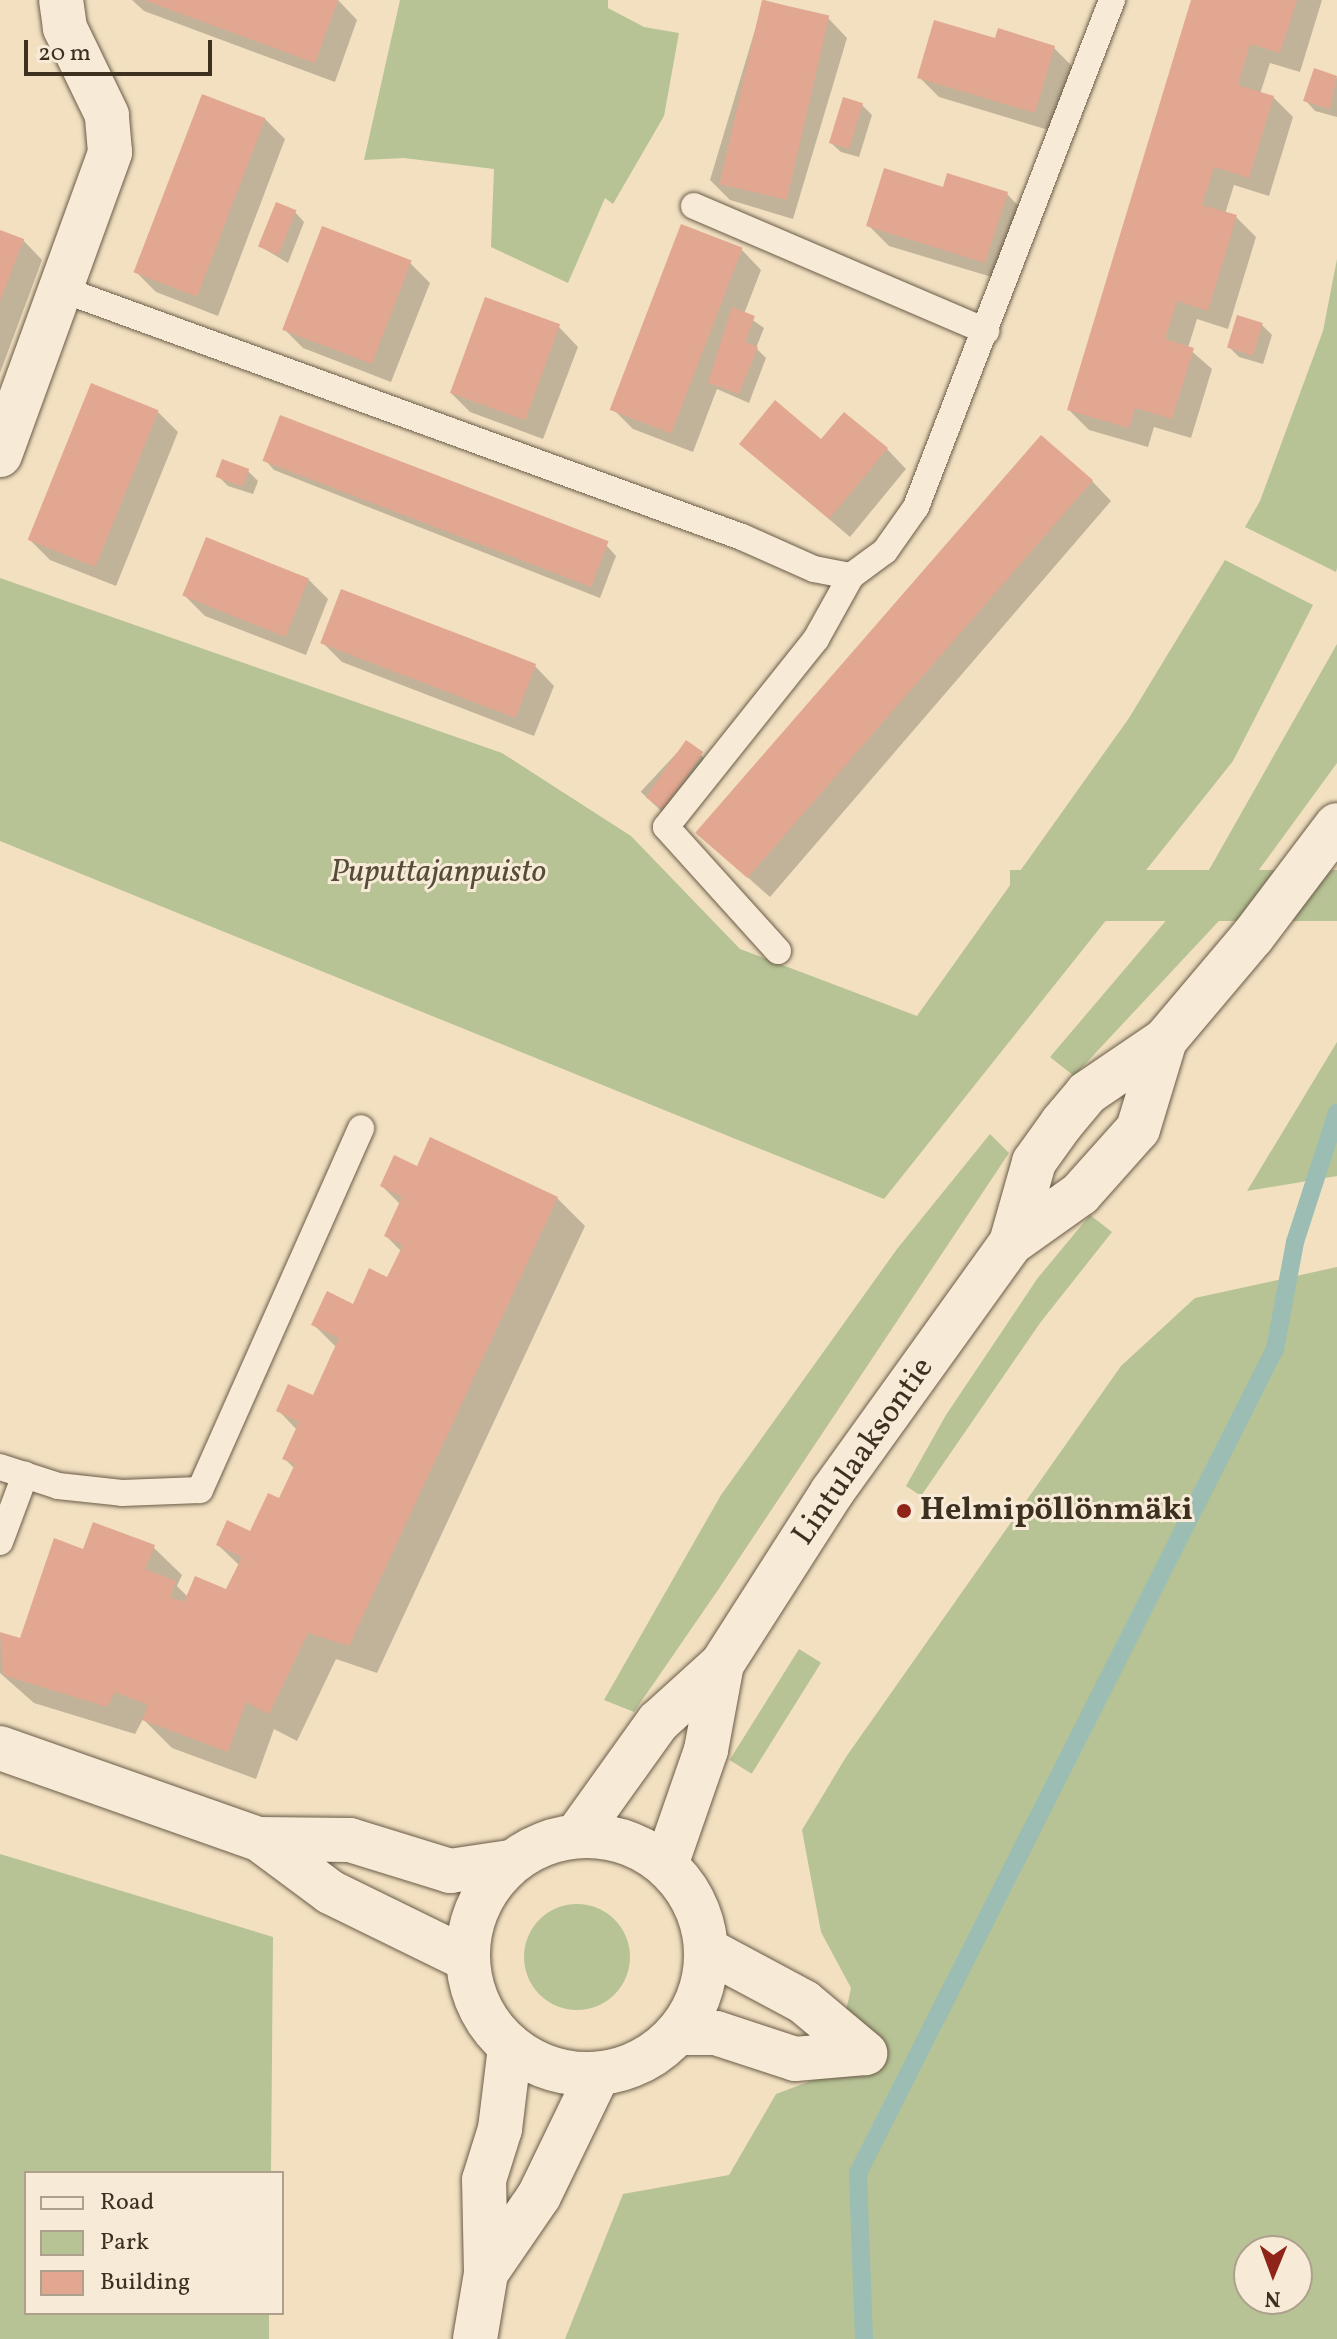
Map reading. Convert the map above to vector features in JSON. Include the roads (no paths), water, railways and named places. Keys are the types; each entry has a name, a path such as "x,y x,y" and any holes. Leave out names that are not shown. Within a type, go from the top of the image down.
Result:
{"street":[{"path":"0,455 110,152 107,115 65,28 61,0"},
{"name":"Lintulaaksontie","path":"1011,1243 1034,1162 1062,1123 1087,1093 1165,1040 1253,936 1337,825"},
{"name":"Lintulaaksontie","path":"577,1835 658,1722 722,1664 832,1492 1011,1243 1080,1194 1138,1129 1165,1040"},
{"name":"Lintulaaksontie","path":"666,1865 706,1750 722,1664"},
{"path":"0,1748 259,1839 330,1892 467,1959"},
{"path":"577,1835 609,1837 639,1847 666,1865 687,1890 701,1919 707,1950 698,1996 677,2033 656,2053 628,2067 598,2074 554,2069 510,2047 474,1995 467,1959 476,1912 486,1890 510,1862 542,1844 577,1835"},
{"path":"259,1839 350,1840 450,1871 510,1862"},
{"path":"677,2033 716,2033 795,2059 865,2053 804,2002 707,1950"},
{"path":"475,2339 486,2273 484,2180 500,2129 510,2047"},
{"path":"486,2273 539,2196 598,2074"}],"lane":[{"path":"778,951 666,827 816,639 851,576 885,551 916,507 1112,0"},
{"path":"694,206 986,331"},
{"path":"61,289 742,537 814,569 851,576"},
{"path":"0,1542 12,1471 58,1486 122,1493 200,1490 361,1128"}],"waterway":[{"path":"864,2339 858,2173 1275,1349 1295,1242 1337,1113"}],"place":[{"name":"Helmipöllönmäki","path":"904,1511"}],"park label":[{"name":"Puputtajanpuisto","path":"438,873"}]}
